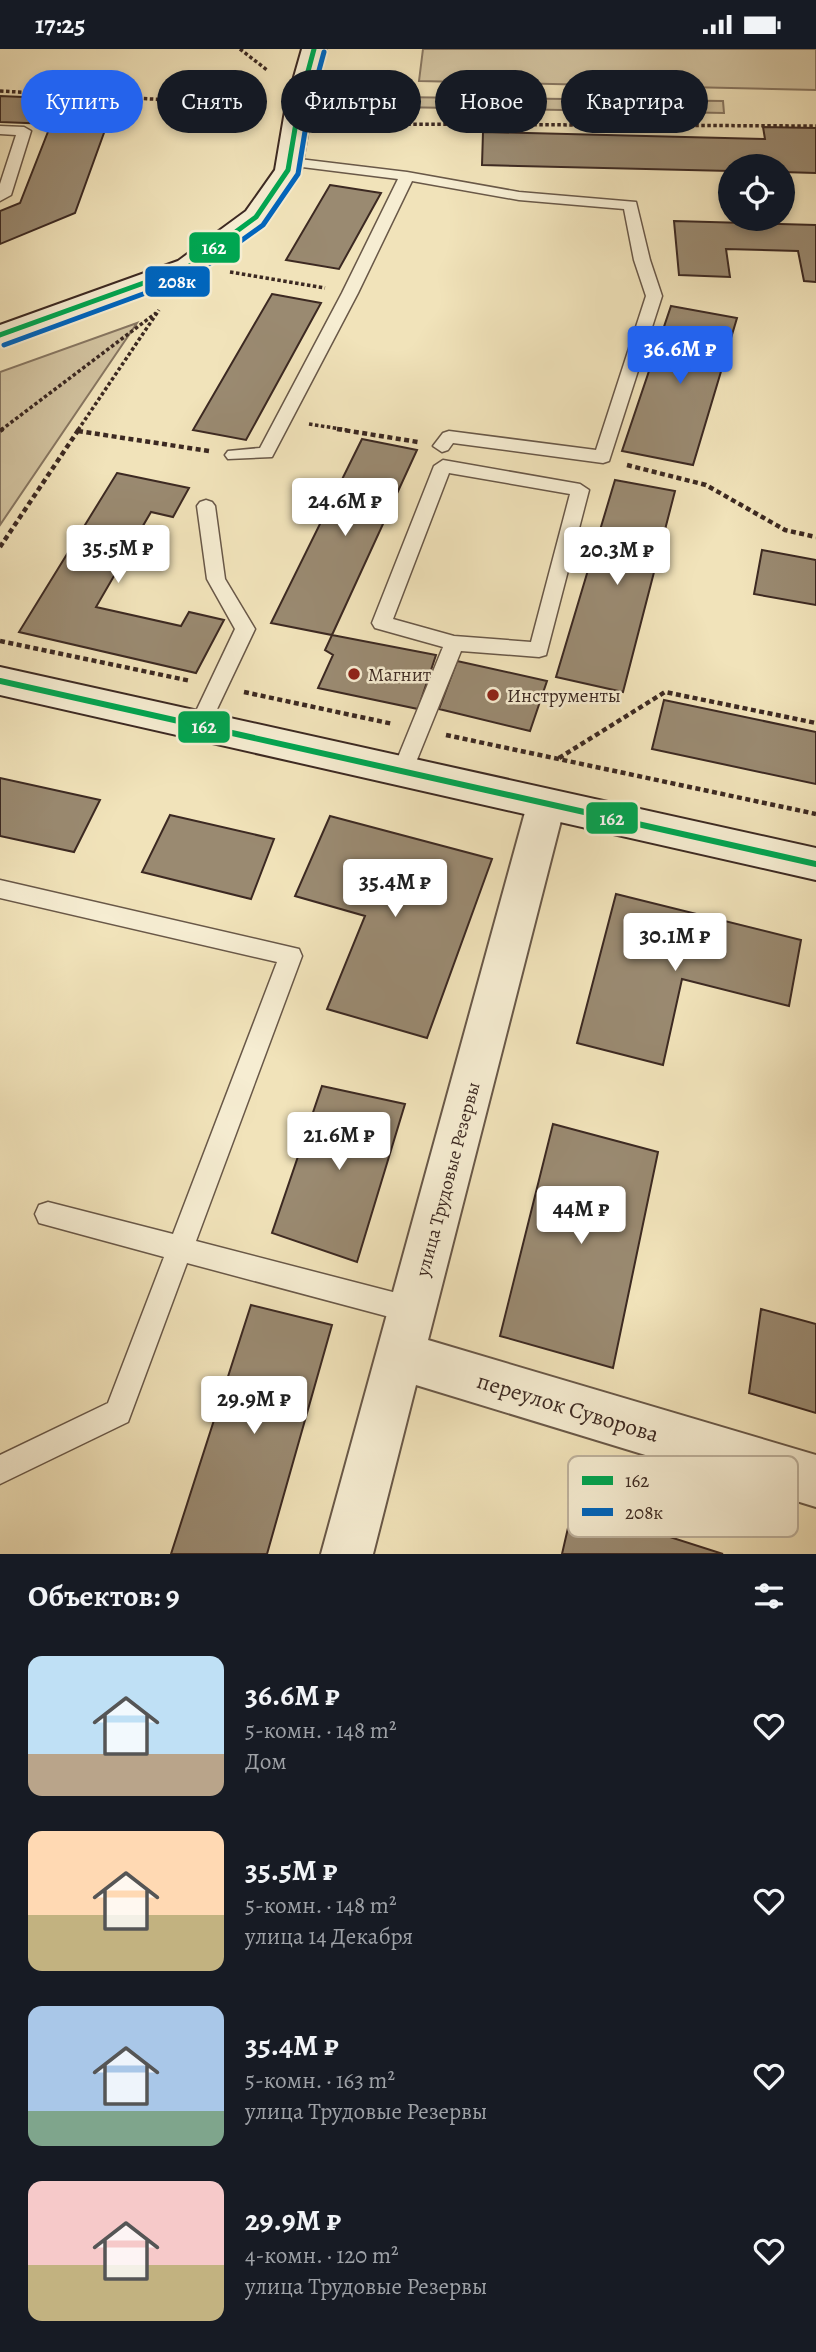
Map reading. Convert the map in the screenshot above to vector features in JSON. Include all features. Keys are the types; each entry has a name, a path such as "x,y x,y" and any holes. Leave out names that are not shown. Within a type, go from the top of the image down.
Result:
{"main road":[{"path":"308,70 314,49"},
{"path":"0,335 188,267 256,217 291,162 295,133"},
{"path":"0,681 816,864"},
{"name":"улица Трудовые Резервы","path":"347,1554 546,805"},
{"name":"переулок Суворова","path":"400,1356 733,1456"},
{"name":"переулок Суворова","path":"798,1476 816,1481"}],"lane":[{"path":"0,130 23,131 4,195 0,197"},
{"path":"291,162 407,176 519,196 631,205 642,260 654,296 603,457 449,437 442,446"},
{"path":"234,455 266,453 350,293 407,176"},
{"path":"443,466 580,490 539,650 454,643 382,623 443,466"},
{"path":"199,726 245,629 216,579 206,506"},
{"path":"402,772 454,643"},
{"path":"0,889 291,956 118,1412 0,1469"},
{"path":"48,1215 412,1310"}],"path":[{"path":"240,49 267,70"},
{"path":"0,91 281,104"},
{"path":"421,124 816,125"},
{"path":"229,272 350,293"},
{"path":"0,431 159,310 0,547"},
{"path":"284,420 442,446"},
{"path":"78,431 234,455"},
{"path":"603,457 643,471 706,485 785,530 816,537"},
{"path":"558,759 665,692 816,723"}],"shaded area":[{"path":"423,49 816,49 816,90 708,88 708,70 561,70 561,84 547,84 547,70 435,70 435,81 421,81"},
{"path":"421,97 435,97 435,108 421,107"},
{"path":"547,99 561,99 561,110 547,110"},
{"path":"708,101 723,101 724,113 708,113"},
{"path":"137,323 0,525 0,372"}],"building":[{"path":"0,96 21,97 21,123 0,122"},
{"path":"763,127 816,128 816,173 795,172 795,154 718,154 718,171 482,165 483,133 765,139"},
{"path":"47,133 104,133 75,213 0,244 0,211 20,203"},
{"path":"330,185 381,193 339,269 286,260"},
{"path":"674,221 718,222 718,231 795,231 795,224 816,225 816,282 804,281 798,251 726,249 730,277 679,275"},
{"path":"272,294 321,303 246,440 193,430"},
{"path":"671,306 737,318 693,465 622,451"},
{"path":"362,439 417,450 332,635 271,623"},
{"path":"117,473 189,488 173,517 151,512 96,607 181,626 189,612 224,620 196,673 19,632"},
{"path":"615,480 675,491 623,692 556,677"},
{"path":"762,550 816,560 816,605 754,594"},
{"path":"332,635 436,655 418,709 318,688 333,655 325,650"},
{"name":"Инструменты","path":"457,661 547,681 530,731 439,709"},
{"path":"664,700 816,732 816,784 652,749"},
{"path":"0,778 100,800 74,852 0,836"},
{"path":"170,815 274,839 251,899 142,872"},
{"path":"330,816 492,859 427,1038 327,1009 365,916 295,896"},
{"path":"616,894 801,940 789,1006 682,979 663,1065 577,1043"},
{"path":"322,1086 405,1104 357,1262 272,1233"},
{"path":"553,1124 658,1152 613,1368 500,1336"},
{"path":"251,1305 332,1325 267,1554 171,1554"},
{"path":"761,1309 816,1324 816,1413 749,1393"},
{"path":"568,1528 568,1537 670,1537 723,1554 562,1554"}],"transit line":[{"name":"162","path":"0,335 188,267 256,217 288,170 299,105 314,49"},
{"name":"208к","path":"4,345 192,276 263,225 298,174 309,107 324,52"},
{"name":"162","path":"0,681 816,864"}],"place":[{"name":"Магнит","path":"354,674"},
{"name":"Инструменты","path":"493,695"}]}
